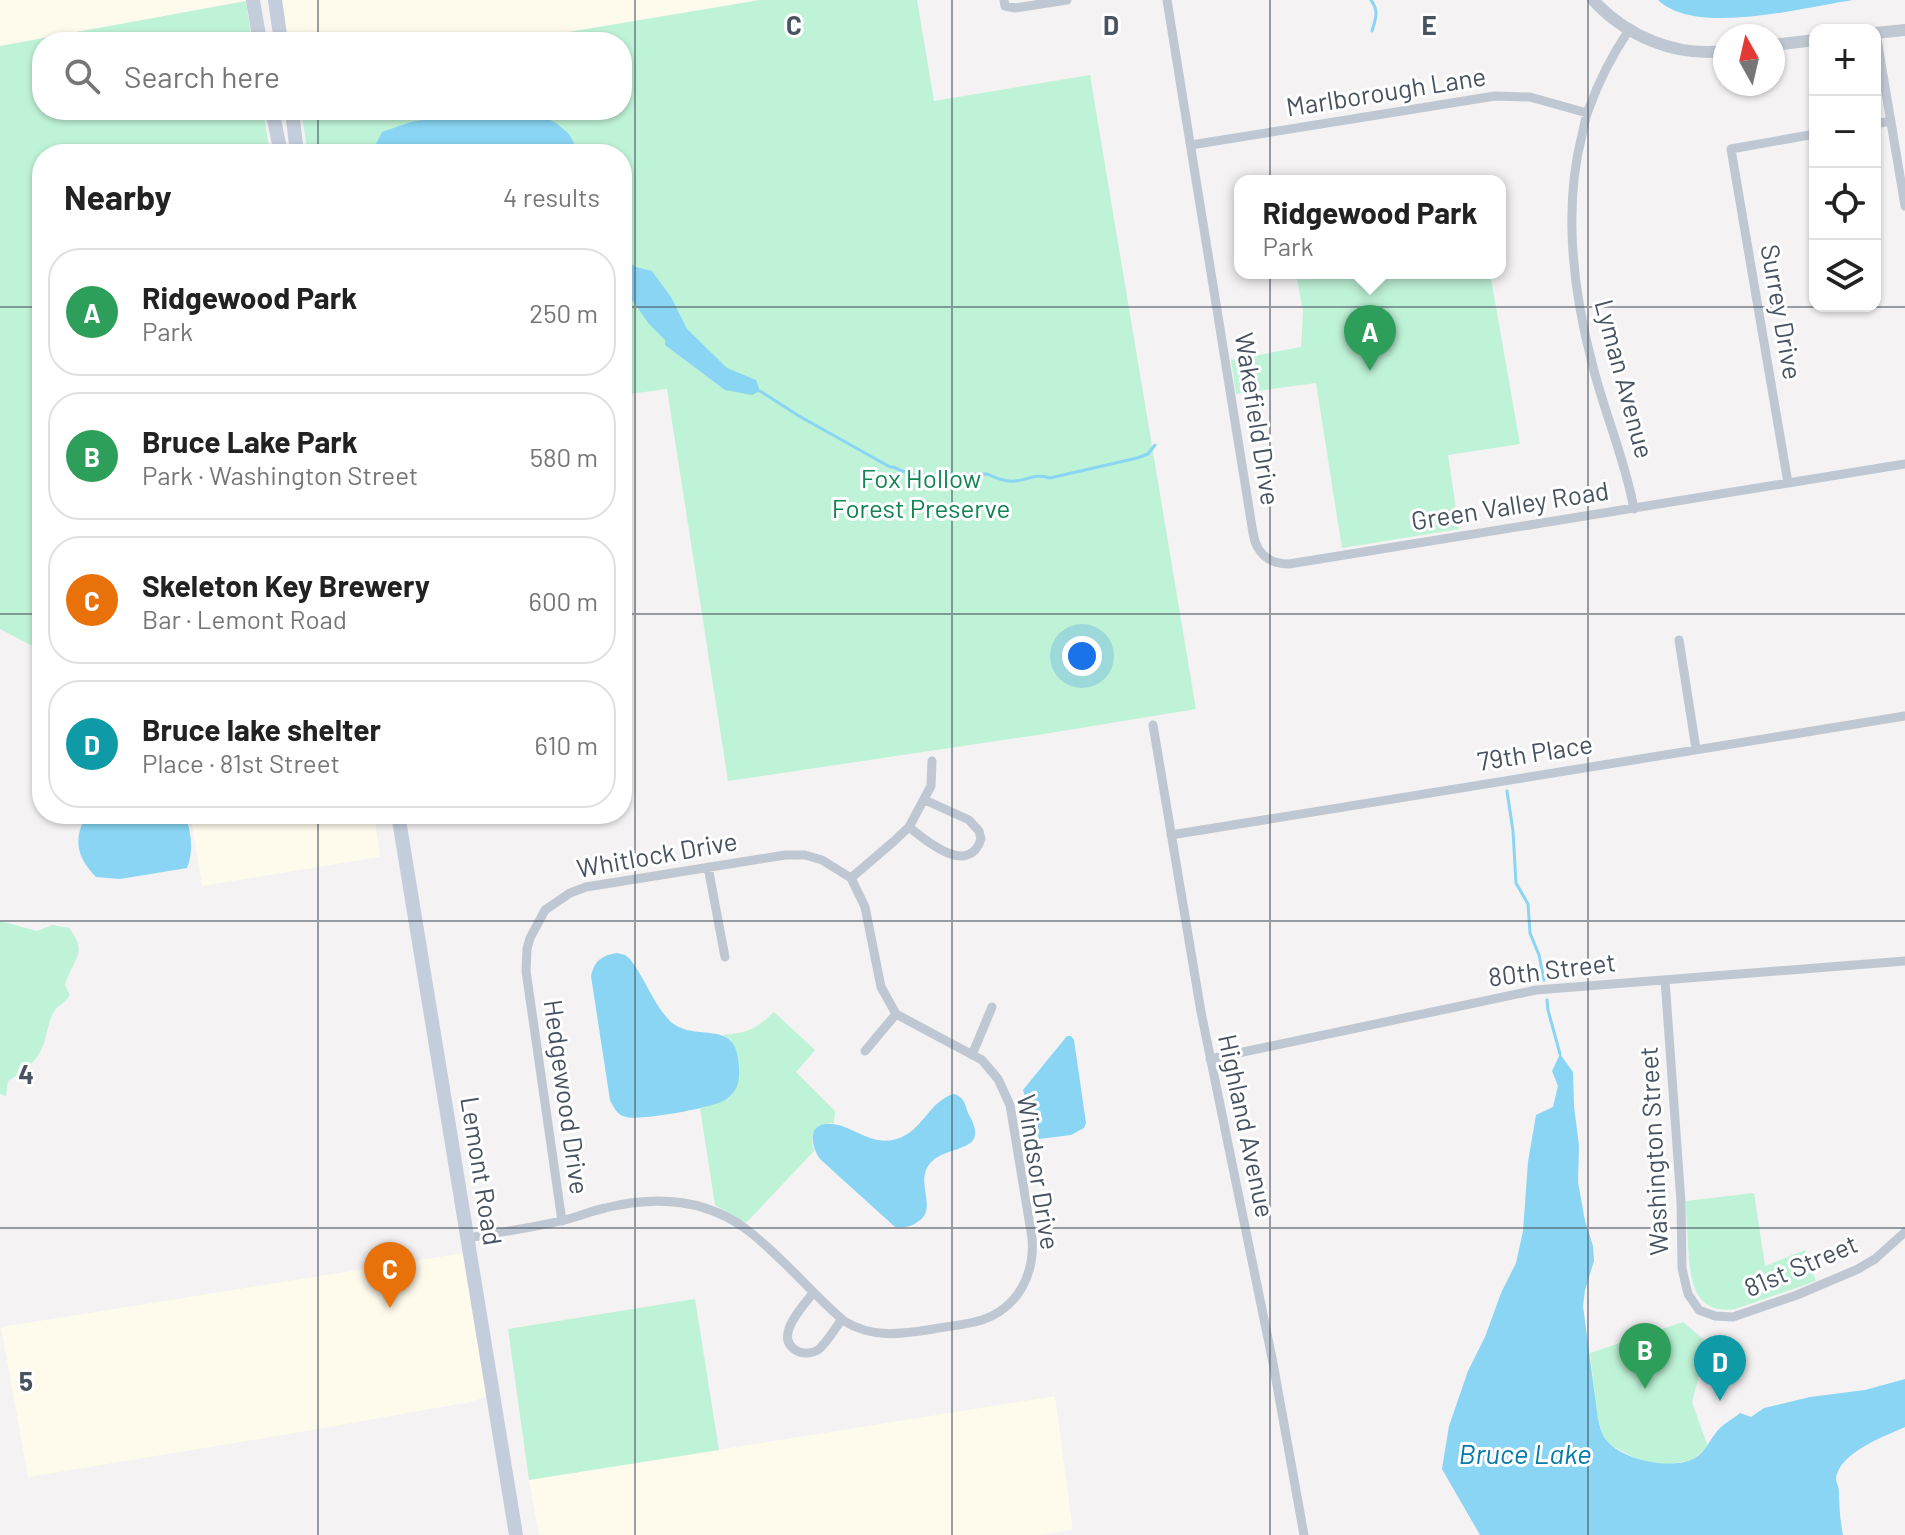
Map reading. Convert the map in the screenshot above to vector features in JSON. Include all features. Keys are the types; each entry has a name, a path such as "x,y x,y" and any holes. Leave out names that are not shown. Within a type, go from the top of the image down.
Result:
{"main road":[{"path":"253,0 258,32"},
{"path":"275,0 280,32"},
{"path":"274,120 279,144"},
{"path":"293,120 296,144"},
{"name":"Lemont Road","path":"400,824 516,1535"}],"street":[{"path":"1005,3 1015,8 1067,0"},
{"name":"Wakefield Drive","path":"1167,0 1253,533 1258,550 1264,557"},
{"path":"1593,0 1629,30 1670,47 1713,52"},
{"name":"Lyman Avenue","path":"1629,30 1610,59 1587,113 1574,177 1571,214 1582,322 1591,363 1625,465 1634,509"},
{"path":"1881,32 1905,30"},
{"path":"1785,44 1809,41"},
{"path":"1881,66 1905,206"},
{"name":"Marlborough Lane","path":"1191,145 1495,96 1530,97 1587,113"},
{"path":"1881,123 1891,121"},
{"name":"Surrey Drive","path":"1788,483 1731,149 1809,135"},
{"name":"Green Valley Road","path":"1264,557 1280,564 1289,564 1905,464"},
{"path":"1679,640 1696,749"},
{"name":"79th Place","path":"1171,835 1905,716"},
{"name":"Highland Avenue","path":"1153,725 1210,1059 1273,1363 1304,1535"},
{"path":"865,1051 896,1014 881,987 865,907 851,878 909,827 931,786 932,761"},
{"path":"909,827 953,856 972,854 978,848 981,839 975,825 925,800"},
{"name":"Whitlock Drive","path":"527,979 525,960 530,938 545,910 563,897 586,887 785,855 808,855 851,878"},
{"path":"708,867 725,957"},
{"name":"80th Street","path":"1210,1059 1536,990 1905,961"},
{"name":"Hedgewood Drive","path":"527,979 562,1221"},
{"name":"Washington Street","path":"1665,980 1681,1202 1682,1268 1688,1294 1704,1313"},
{"path":"972,1055 992,1007"},
{"name":"Windsor Drive","path":"468,1238 562,1221 646,1200 692,1204 745,1228 854,1327 890,1335 981,1320 998,1312 1021,1292 1032,1260 1032,1238 1010,1105 998,1079 982,1060 896,1014"},
{"name":"81st Street","path":"1704,1313 1733,1317 1819,1286 1875,1259 1905,1232"},
{"path":"813,1293 788,1327 789,1341 797,1351 808,1353 818,1350 842,1319"}],"shaded area":[{"path":"0,0 246,0 77,32 32,32 32,40 0,46"},
{"path":"282,0 753,1 569,32 287,32"},
{"path":"192,824 375,824 380,857 202,886"},
{"path":"470,1252 493,1395 470,1402 278,1436 28,1477 1,1327"},
{"path":"1055,1396 1073,1530 1039,1535 539,1535 529,1480"}],"green space":[{"name":"Fox Hollow Forest Preserve","path":"760,0 917,0 934,101 1090,75 1196,709 728,781 667,389 632,394 632,144 306,144 303,120 632,120 632,32 569,32"},
{"path":"246,1 251,32 77,32"},
{"path":"32,40 32,120 265,120 268,144 32,144 32,646 0,629 0,46"},
{"path":"1297,279 1491,279 1520,444 1448,455 1459,529 1342,548 1316,383 1236,394 1231,360 1301,347 1303,312"},
{"path":"0,921 37,931 52,925 69,928 79,950 65,985 70,995 53,1013 45,1041 35,1060 8,1081 6,1096 0,1094"},
{"path":"774,1012 815,1050 796,1072 835,1111 834,1123 815,1130 812,1139 814,1151 746,1223 715,1205 700,1108 707,1107 731,1040 723,1035 751,1029"},
{"path":"1754,1193 1765,1266 1805,1250 1816,1281 1735,1309 1710,1306 1702,1300 1692,1281 1686,1201"},
{"path":"695,1299 719,1450 529,1480 508,1329"},
{"path":"1683,1322 1708,1343 1692,1402 1708,1447 1692,1460 1665,1465 1639,1460 1610,1445 1603,1435 1598,1419 1590,1353"}],"water":[{"path":"1658,0 1853,0 1780,13 1724,18 1698,17 1676,11"},
{"path":"550,120 569,134 574,144 376,144 382,132 411,122"},
{"path":"632,264 652,271 671,297 687,329 727,368 756,380 760,391 752,395 725,390 665,345 665,340 633,301"},
{"path":"83,824 188,824 191,842 187,868 120,879 96,877 81,854"},
{"path":"617,953 630,959 670,1021 690,1031 720,1035 735,1046 739,1080 728,1098 705,1107 659,1116 633,1118 616,1111 610,1100 591,976 600,960"},
{"path":"1067,1036 1074,1040 1086,1123 1084,1128 1071,1135 1039,1139 1023,1090"},
{"name":"Bruce Lake","path":"1560,1054 1573,1072 1579,1146 1578,1182 1593,1246 1594,1261 1583,1306 1598,1419 1604,1437 1615,1448 1635,1458 1681,1463 1700,1454 1720,1428 1740,1413 1751,1417 1764,1408 1810,1397 1865,1390 1905,1379 1905,1427 1853,1453 1839,1470 1836,1479 1843,1535 1480,1535 1442,1469 1449,1426 1468,1371 1516,1263 1523,1231 1528,1162 1536,1115 1553,1107 1558,1086 1552,1071"},
{"path":"954,1094 965,1104 974,1126 974,1138 964,1147 931,1162 924,1177 926,1210 919,1221 910,1226 895,1227 820,1159 814,1148 814,1131 823,1124 840,1125 882,1141 902,1137 939,1102"}],"waterway":[{"path":"1371,0 1376,11 1372,31"},
{"path":"760,391 890,467 912,475 987,474 1011,481 1036,476 1050,478 1137,458 1148,454 1155,445"},
{"path":"1507,791 1516,883 1528,904 1530,933 1544,980"},
{"path":"1547,1000 1560,1054"}],"place":[{"name":"Ridgewood Park","path":"1370,371"},
{"name":"Skeleton Key Brewery","path":"390,1308"},
{"name":"Bruce Lake Park","path":"1645,1389"},
{"name":"Bruce lake shelter","path":"1720,1401"}]}
